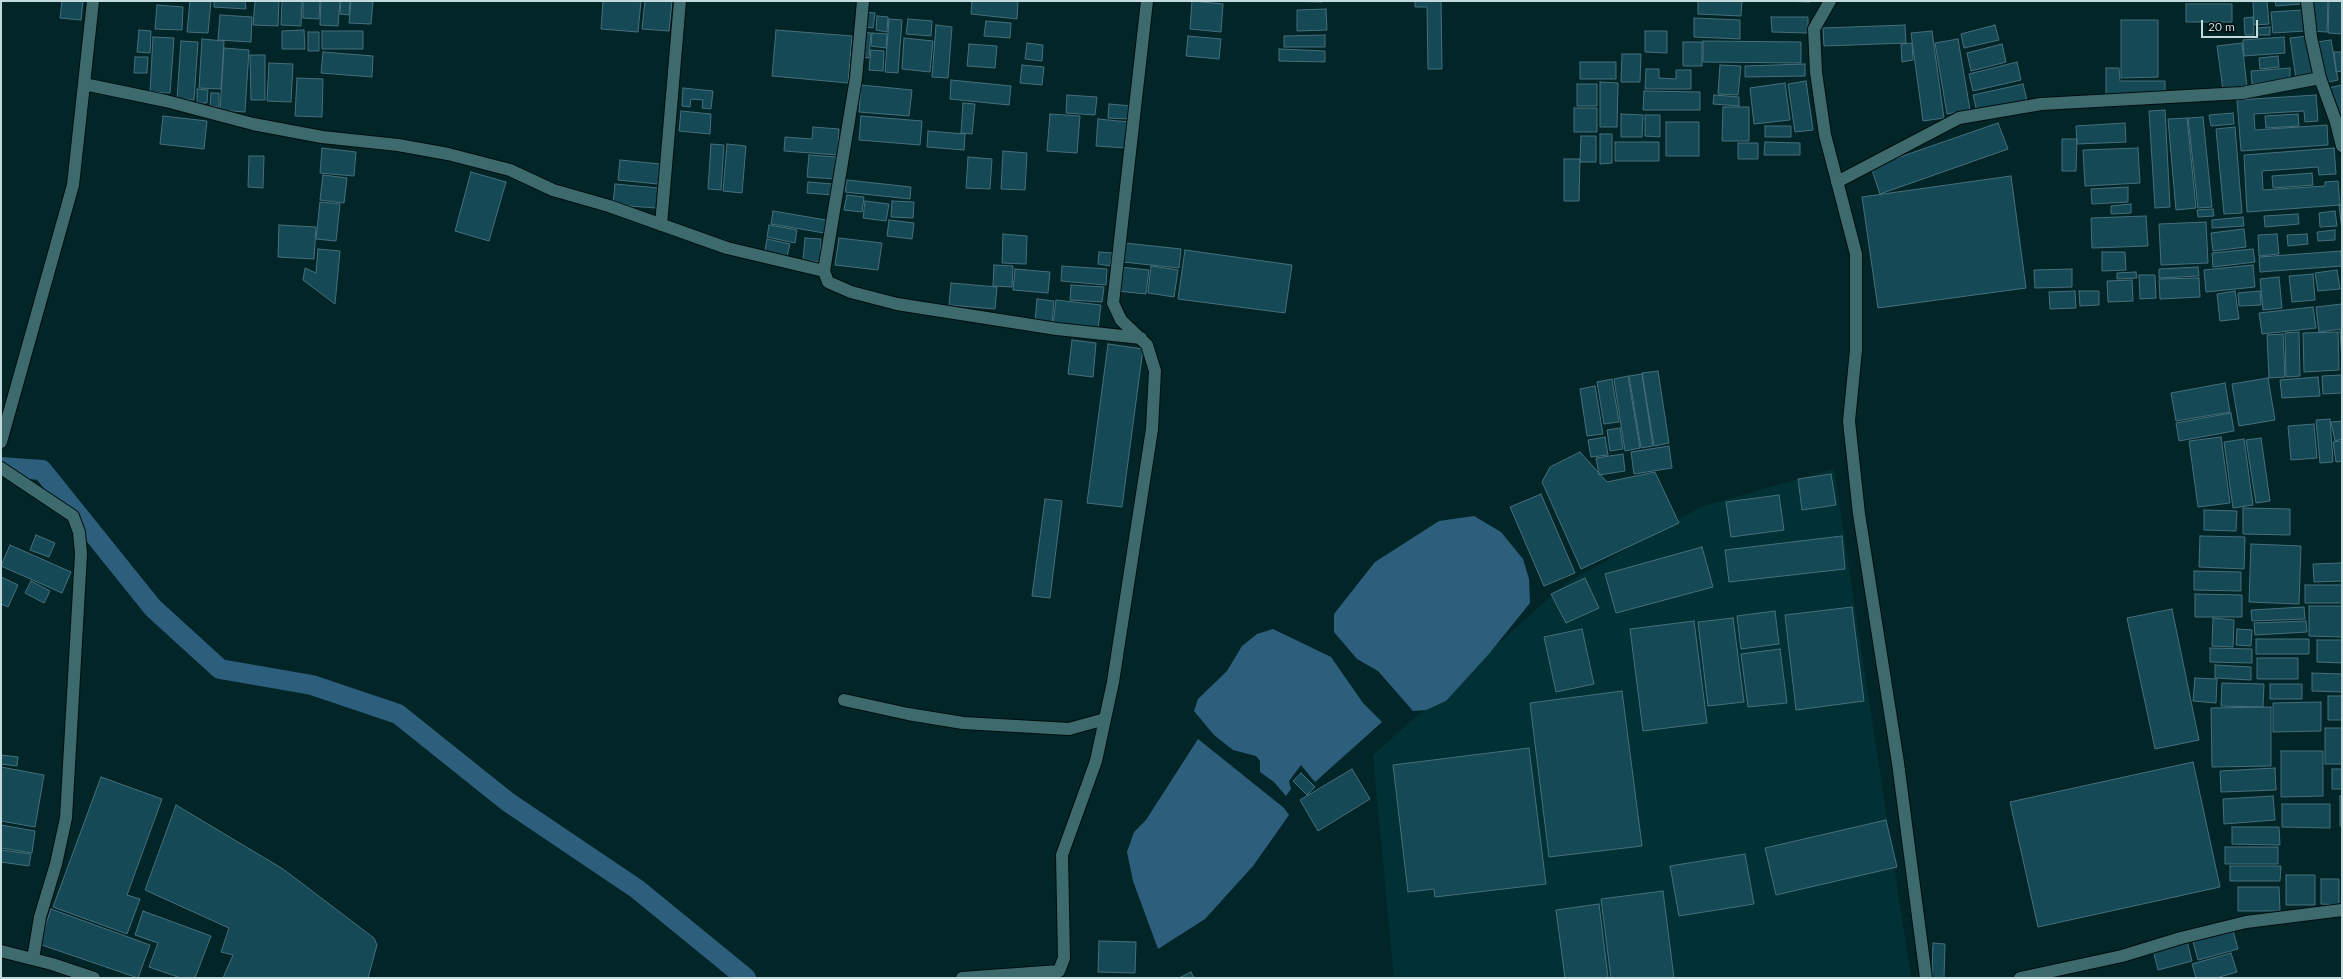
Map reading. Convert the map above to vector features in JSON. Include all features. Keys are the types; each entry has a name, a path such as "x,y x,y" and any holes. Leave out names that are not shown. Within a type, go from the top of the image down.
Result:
{"street":[{"path":"1,442 73,185 93,1"},
{"path":"661,225 680,1"},
{"path":"862,1 856,78 824,271 828,282 851,292 898,304 1057,329 1141,338"},
{"path":"962,978 1059,971 1064,958 1062,855 1096,761 1105,719 1124,619 1139,508 1152,429 1155,371 1147,345 1121,320 1112,303 1147,1"},
{"path":"1830,1 1814,29 1816,72 1825,134 1856,254 1856,350 1849,421 1859,514 1898,762 1926,978"},
{"path":"2307,1 2311,37 2320,78 2336,122 2342,146"},
{"path":"1837,182 1959,118 2041,104 2242,93 2320,78"},
{"path":"84,84 166,101 253,124 322,136 398,145 448,154 510,170 553,190 609,206 727,248 824,271"},
{"path":"1,468 73,516 79,532 81,554 66,818 56,864 40,917 33,959"},
{"path":"844,700 908,714 963,723 1068,729 1105,719"},
{"path":"2020,978 2122,956 2181,938 2246,922 2342,910"},
{"path":"1,951 33,959 94,978"}],"shaded area":[{"path":"1834,469 1911,978 1394,978 1373,755 1565,584 1701,507"},
{"path":"1474,516 1501,532 1523,559 1529,579 1530,603 1488,655 1446,701 1426,710 1413,711 1378,671 1357,659 1334,632 1334,614 1375,562 1439,521"},
{"path":"1273,629 1331,657 1363,703 1382,722 1315,782 1301,765 1289,781 1291,789 1286,796 1274,782 1260,772 1260,761 1256,756 1233,750 1214,735 1194,711 1198,699 1227,671 1242,646 1257,634"},
{"path":"1198,739 1284,808 1289,815 1253,866 1205,919 1158,949 1133,881 1127,852 1134,832 1146,820"}],"building":[{"path":"62,1 83,1 81,20 60,18"},
{"path":"190,1 211,1 208,33 187,32"},
{"path":"214,1 245,1 246,9 214,7"},
{"path":"255,1 279,1 278,26 253,25"},
{"path":"282,1 302,1 301,26 281,25"},
{"path":"303,1 320,1 319,19 303,18"},
{"path":"321,1 340,1 338,26 320,25"},
{"path":"341,1 350,1 349,15 340,14"},
{"path":"351,1 373,1 371,24 349,23"},
{"path":"603,1 641,1 638,32 601,29"},
{"path":"645,1 672,1 669,31 642,29"},
{"path":"972,1 1018,1 1017,19 971,14"},
{"path":"1192,1 1223,4 1221,32 1190,29"},
{"path":"1282,1 1323,1 1322,2"},
{"path":"1415,1 1441,1 1442,69 1428,69 1427,7 1415,7"},
{"path":"1698,1 1742,1 1741,16 1698,14"},
{"path":"1780,1 1810,1 1810,2"},
{"path":"2253,1 2267,1 2269,24 2254,25"},
{"path":"2275,1 2301,1 2301,4 2276,6"},
{"path":"2312,1 2328,1 2327,32 2311,31"},
{"path":"2329,1 2342,1 2342,34 2328,33"},
{"path":"2186,4 2232,4 2232,22 2186,22"},
{"path":"157,5 183,7 182,30 155,29"},
{"path":"1326,9 1327,30 1297,31 1297,10"},
{"path":"2303,10 2305,31 2273,33 2271,12"},
{"path":"863,12 875,13 873,28 862,27"},
{"path":"220,15 252,17 251,42 218,40"},
{"path":"877,16 888,17 887,32 876,30"},
{"path":"1771,17 1808,17 1808,33 1772,32"},
{"path":"2253,17 2254,35 2245,35 2244,18"},
{"path":"1694,18 1740,20 1740,39 1694,37"},
{"path":"889,19 902,20 898,73 885,72"},
{"path":"908,19 932,21 931,36 906,34"},
{"path":"2121,20 2158,20 2158,77 2121,78"},
{"path":"986,21 1011,23 1010,38 984,36"},
{"path":"936,25 952,27 948,78 932,77"},
{"path":"1905,25 1906,43 1824,46 1823,28"},
{"path":"1995,25 1999,40 1964,48 1961,34"},
{"path":"2270,27 2270,35 2258,35 2257,28"},
{"path":"139,30 151,31 150,53 137,52"},
{"path":"304,30 305,49 282,49 282,31"},
{"path":"776,30 852,36 848,83 772,76"},
{"path":"322,31 363,31 363,49 322,49"},
{"path":"1645,31 1667,31 1667,53 1645,52"},
{"path":"1932,31 1944,118 1923,121 1911,33"},
{"path":"308,32 319,32 319,51 308,51"},
{"path":"861,32 871,33 869,58 859,57"},
{"path":"872,33 887,34 886,48 871,46"},
{"path":"1325,35 1325,47 1284,47 1284,36"},
{"path":"1188,36 1221,39 1219,59 1186,56"},
{"path":"2308,36 2314,77 2296,79 2290,38"},
{"path":"153,37 174,38 170,93 150,92"},
{"path":"2284,37 2285,53 2244,56 2243,40"},
{"path":"904,38 933,41 930,72 902,69"},
{"path":"202,39 224,41 221,89 199,88"},
{"path":"1958,39 1970,110 1947,114 1935,43"},
{"path":"2331,40 2338,80 2324,83 2317,42"},
{"path":"181,41 198,42 194,100 177,99"},
{"path":"1703,41 1801,42 1801,63 1703,62"},
{"path":"1683,42 1702,42 1702,66 1683,66"},
{"path":"1027,43 1043,45 1042,61 1025,59"},
{"path":"1912,43 1913,60 1902,62 1901,44"},
{"path":"2242,43 2247,87 2223,90 2217,46"},
{"path":"969,44 997,46 995,68 967,66"},
{"path":"2002,44 2006,62 1971,71 1967,53"},
{"path":"224,48 249,50 245,112 220,110"},
{"path":"1279,49 1325,51 1325,62 1279,61"},
{"path":"871,50 884,51 883,71 869,70"},
{"path":"323,52 373,56 372,77 321,73"},
{"path":"2334,52 2342,52 2342,71 2336,72"},
{"path":"1622,54 1641,54 1640,82 1621,82"},
{"path":"250,55 265,55 265,100 251,100"},
{"path":"2278,56 2279,67 2260,69 2259,58"},
{"path":"135,57 148,57 147,73 134,73"},
{"path":"1580,62 1616,62 1616,79 1580,79"},
{"path":"2017,62 2021,80 1973,91 1969,74"},
{"path":"269,63 293,64 291,102 267,101"},
{"path":"1805,64 1805,76 1745,77 1745,66"},
{"path":"1022,65 1044,67 1042,85 1020,83"},
{"path":"1720,65 1741,66 1738,95 1718,94"},
{"path":"2106,68 2119,68 2120,81 2165,81 2165,97 2106,98"},
{"path":"2290,68 2290,81 2252,84 2251,71"},
{"path":"1646,69 1659,69 1659,78 1676,79 1676,70 1691,70 1691,89 1645,89"},
{"path":"297,78 323,79 322,117 295,116"},
{"path":"951,80 1011,86 1009,105 950,99"},
{"path":"1806,81 1813,130 1795,132 1788,84"},
{"path":"1600,82 1618,83 1617,127 1600,127"},
{"path":"1785,83 1790,120 1754,124 1750,88"},
{"path":"1577,84 1597,84 1597,106 1577,106"},
{"path":"2023,84 2027,101 1977,112 1973,95"},
{"path":"861,85 912,90 909,116 859,112"},
{"path":"2342,85 2342,116 2336,118 2328,88"},
{"path":"683,88 713,91 711,109 702,108 703,100 691,99 690,107 682,106"},
{"path":"197,89 208,90 207,103 197,103"},
{"path":"1644,91 1700,92 1700,110 1643,110"},
{"path":"211,93 219,93 219,107 210,106"},
{"path":"1067,95 1097,97 1095,115 1066,113"},
{"path":"1714,95 1739,97 1739,106 1713,104"},
{"path":"2316,95 2318,121 2305,122 2304,111 2254,114 2255,130 2327,125 2328,145 2241,151 2237,100"},
{"path":"963,103 975,104 972,134 961,133"},
{"path":"1109,104 1132,106 1131,119 1108,118"},
{"path":"1723,107 1749,107 1749,141 1722,141"},
{"path":"1574,108 1597,108 1597,132 1574,132"},
{"path":"2165,110 2170,207 2155,208 2149,111"},
{"path":"681,111 711,114 710,134 679,131"},
{"path":"2233,113 2234,124 2211,126 2209,115"},
{"path":"1050,114 1080,116 1077,153 1047,151"},
{"path":"1621,114 1643,115 1642,137 1621,137"},
{"path":"2298,114 2299,126 2266,128 2265,116"},
{"path":"1645,115 1660,115 1660,137 1645,136"},
{"path":"163,116 207,121 204,149 160,144"},
{"path":"861,116 922,121 920,145 859,140"},
{"path":"2203,117 2212,207 2198,208 2188,118"},
{"path":"2187,118 2196,208 2176,210 2168,119"},
{"path":"1098,119 1129,122 1127,148 1096,146"},
{"path":"1666,122 1699,122 1699,156 1666,156"},
{"path":"1998,123 2008,149 1880,194 1871,167"},
{"path":"2125,123 2126,142 2077,144 2076,126"},
{"path":"1765,126 1791,126 1791,137 1765,137"},
{"path":"813,127 839,129 838,155 784,151 785,137 812,139"},
{"path":"2235,127 2242,213 2224,214 2216,129"},
{"path":"928,131 965,134 964,150 927,147"},
{"path":"1600,134 1612,134 1612,163 1600,164"},
{"path":"1581,136 1596,136 1596,162 1580,162"},
{"path":"2062,139 2077,139 2076,171 2062,171"},
{"path":"1615,142 1659,142 1659,161 1615,161"},
{"path":"1765,142 1800,143 1800,155 1764,155"},
{"path":"1738,143 1758,143 1758,159 1738,159"},
{"path":"711,144 724,145 721,190 708,189"},
{"path":"727,144 746,146 742,193 723,191"},
{"path":"322,148 356,152 354,176 320,173"},
{"path":"2138,148 2140,183 2085,186 2083,150"},
{"path":"2334,148 2336,174 2319,175 2318,167 2262,171 2263,190 2325,186 2325,182 2338,181 2340,205 2247,212 2244,155"},
{"path":"1003,151 1027,153 1025,190 1001,189"},
{"path":"809,155 836,157 835,179 807,177"},
{"path":"249,156 264,156 263,188 248,187"},
{"path":"968,157 992,159 990,189 966,188"},
{"path":"1564,159 1580,159 1579,201 1564,201"},
{"path":"620,160 660,164 658,184 618,180"},
{"path":"471,172 506,182 489,241 455,231"},
{"path":"2312,173 2313,185 2273,188 2272,176"},
{"path":"323,175 347,178 344,203 320,200"},
{"path":"2011,176 2026,288 1878,308 1862,197"},
{"path":"847,180 911,187 910,199 845,192"},
{"path":"808,182 834,184 833,195 807,193"},
{"path":"615,184 659,188 657,208 613,205"},
{"path":"2128,187 2128,202 2092,204 2091,189"},
{"path":"847,195 864,197 862,212 844,210"},
{"path":"865,201 889,204 886,221 863,218"},
{"path":"892,201 914,202 913,218 891,217"},
{"path":"320,202 340,204 336,241 316,239"},
{"path":"2131,204 2131,213 2111,214 2111,206"},
{"path":"2339,205 2342,205 2342,230"},
{"path":"2213,209 2214,216 2198,217 2197,210"},
{"path":"773,211 826,220 824,233 771,224"},
{"path":"2335,211 2337,226 2320,227 2319,213"},
{"path":"2298,214 2299,224 2265,227 2264,216"},
{"path":"2146,216 2148,246 2092,248 2091,218"},
{"path":"2243,217 2244,226 2212,228 2212,220"},
{"path":"889,220 914,223 912,239 887,236"},
{"path":"2206,222 2208,263 2161,265 2159,224"},
{"path":"279,225 316,227 314,259 278,257"},
{"path":"769,225 797,230 795,243 767,237"},
{"path":"2244,229 2246,247 2213,251 2211,233"},
{"path":"2335,230 2335,240 2318,241 2317,232"},
{"path":"1003,234 1027,236 1026,264 1002,263"},
{"path":"2277,234 2279,254 2259,256 2258,235"},
{"path":"2307,234 2308,244 2288,246 2287,235"},
{"path":"805,238 821,239 820,262 803,260"},
{"path":"839,238 882,243 878,270 835,265"},
{"path":"767,239 790,244 787,256 765,251"},
{"path":"1125,243 1181,249 1179,268 1123,262"},
{"path":"318,249 340,251 335,304 303,280 305,268 316,273"},
{"path":"2253,249 2255,262 2213,267 2212,253"},
{"path":"1185,250 1292,265 1285,313 1178,299"},
{"path":"2341,251 2342,266 2260,272 2259,257"},
{"path":"1099,252 1112,253 1110,266 1098,264"},
{"path":"2102,252 2125,252 2126,270 2102,271"},
{"path":"994,265 1013,266 1012,287 993,286"},
{"path":"2253,265 2255,287 2206,292 2204,270"},
{"path":"1062,266 1107,269 1106,285 1061,281"},
{"path":"1151,266 1178,270 1174,297 1148,293"},
{"path":"1120,267 1149,270 1146,294 1117,291"},
{"path":"2198,267 2199,276 2159,278 2159,269"},
{"path":"1015,269 1050,272 1048,293 1013,290"},
{"path":"2072,269 2072,287 2035,288 2034,270"},
{"path":"2337,270 2340,289 2318,291 2315,273"},
{"path":"2136,272 2137,278 2117,279 2117,273"},
{"path":"2313,274 2315,300 2292,302 2289,276"},
{"path":"2139,275 2155,275 2156,298 2140,299"},
{"path":"2279,277 2282,308 2263,310 2260,279"},
{"path":"2199,278 2200,297 2160,299 2159,279"},
{"path":"2132,280 2133,301 2108,302 2107,281"},
{"path":"951,283 997,287 995,309 949,305"},
{"path":"1071,285 1104,287 1102,302 1070,300"},
{"path":"2075,291 2076,308 2050,309 2049,292"},
{"path":"2079,291 2099,291 2099,305 2080,306"},
{"path":"2235,291 2239,319 2220,321 2217,294"},
{"path":"2260,291 2261,305 2239,306 2238,293"},
{"path":"1037,299 1054,301 1052,323 1035,321"},
{"path":"1056,300 1101,305 1098,329 1053,325"},
{"path":"2342,304 2342,329 2319,332 2316,307"},
{"path":"2313,307 2316,328 2262,334 2259,313"},
{"path":"2340,331 2342,331 2342,360"},
{"path":"2299,332 2300,376 2286,377 2285,333"},
{"path":"2338,332 2339,370 2304,372 2303,333"},
{"path":"2283,334 2285,377 2269,378 2267,335"},
{"path":"1072,340 1096,343 1093,377 1068,374"},
{"path":"1108,344 1143,349 1122,507 1087,503"},
{"path":"1658,371 1669,443 1654,446 1642,373"},
{"path":"1642,374 1653,446 1641,448 1629,376"},
{"path":"2342,375 2342,393 2323,394 2322,376"},
{"path":"1628,376 1640,448 1625,451 1614,379"},
{"path":"2318,377 2320,396 2282,398 2280,380"},
{"path":"2268,378 2275,420 2239,426 2232,384"},
{"path":"1612,379 1619,422 1604,424 1597,382"},
{"path":"2225,383 2230,412 2176,421 2171,393"},
{"path":"1595,386 1603,434 1587,436 1580,389"},
{"path":"2231,413 2234,431 2179,441 2176,423"},
{"path":"2330,419 2333,462 2320,463 2316,420"},
{"path":"2342,421 2342,439 2335,441 2331,422"},
{"path":"2314,424 2317,458 2291,460 2288,426"},
{"path":"1620,428 1623,449 1610,451 1607,430"},
{"path":"1605,437 1608,455 1591,457 1588,440"},
{"path":"2221,437 2230,503 2198,507 2189,441"},
{"path":"2261,438 2270,501 2256,503 2246,440"},
{"path":"2244,439 2253,505 2233,508 2224,442"},
{"path":"2342,441 2342,461 2336,462 2333,442"},
{"path":"1669,446 1672,468 1634,474 1631,452"},
{"path":"1580,452 1607,482 1655,472 1679,523 1581,569 1542,482 1550,467"},
{"path":"1623,454 1625,471 1599,475 1596,458"},
{"path":"1831,474 1836,505 1802,510 1798,479"},
{"path":"1541,494 1575,573 1544,586 1510,507"},
{"path":"1779,495 1784,530 1731,537 1726,502"},
{"path":"1045,499 1062,501 1050,598 1032,596"},
{"path":"2243,508 2290,509 2290,535 2243,534"},
{"path":"2204,510 2237,511 2236,531 2204,530"},
{"path":"36,535 55,543 49,557 30,550"},
{"path":"1842,536 1845,569 1729,582 1725,550"},
{"path":"2200,536 2245,537 2244,569 2199,567"},
{"path":"2251,544 2301,546 2299,604 2249,602"},
{"path":"10,545 71,572 62,593 1,566"},
{"path":"1702,547 1713,587 1616,613 1605,574"},
{"path":"2342,563 2342,581 2314,582 2313,564"},
{"path":"2194,571 2241,572 2241,591 2194,590"},
{"path":"1,577 18,585 8,607 1,604"},
{"path":"1585,578 1599,608 1566,623 1551,594"},
{"path":"31,581 50,591 44,603 25,593"},
{"path":"2305,585 2342,585 2342,603 2305,603"},
{"path":"2195,594 2242,595 2242,617 2195,617"},
{"path":"2309,606 2342,606 2342,637 2309,636"},
{"path":"1852,607 1864,701 1796,710 1785,615"},
{"path":"2304,607 2305,619 2252,621 2251,610"},
{"path":"2172,609 2199,740 2155,749 2127,618"},
{"path":"1775,611 1779,644 1741,649 1737,616"},
{"path":"1733,618 1744,702 1708,706 1698,622"},
{"path":"2213,618 2234,620 2233,647 2212,646"},
{"path":"1694,621 1707,723 1643,731 1630,629"},
{"path":"2306,621 2307,632 2255,635 2254,623"},
{"path":"1582,629 1594,684 1556,692 1544,637"},
{"path":"2237,629 2252,630 2251,646 2236,645"},
{"path":"2256,639 2309,639 2309,654 2256,654"},
{"path":"2317,640 2342,640 2342,663 2317,662"},
{"path":"2210,648 2252,649 2252,663 2210,662"},
{"path":"1780,649 1787,703 1748,707 1741,654"},
{"path":"2257,658 2298,658 2298,679 2257,679"},
{"path":"2215,665 2251,667 2251,680 2215,678"},
{"path":"2312,673 2342,674 2342,692 2312,691"},
{"path":"2195,678 2217,679 2216,703 2193,701"},
{"path":"2222,683 2264,684 2263,707 2221,706"},
{"path":"2270,684 2302,684 2302,699 2270,699"},
{"path":"1622,691 1642,846 1549,857 1530,703"},
{"path":"2328,696 2342,696 2342,720 2328,720"},
{"path":"2321,702 2321,731 2273,732 2273,703"},
{"path":"2271,707 2271,766 2212,767 2211,708"},
{"path":"2325,728 2342,728 2342,764 2325,764"},
{"path":"1529,748 1546,884 1435,897 1434,889 1408,892 1393,765"},
{"path":"2281,751 2323,751 2323,796 2281,797"},
{"path":"1,755 18,757 17,766 1,764"},
{"path":"2193,762 2220,887 2038,927 2010,802"},
{"path":"1,767 44,775 35,827 1,821"},
{"path":"2275,768 2276,790 2221,792 2220,771"},
{"path":"1352,769 1370,799 1318,831 1300,800"},
{"path":"2332,769 2342,769 2342,789 2332,789"},
{"path":"1301,773 1315,787 1307,795 1293,781"},
{"path":"101,777 162,799 127,895 140,899 127,934 53,907"},
{"path":"2273,796 2275,820 2224,824 2223,799"},
{"path":"2340,796 2342,796 2342,826 2340,826"},
{"path":"2282,804 2330,804 2330,828 2282,827"},
{"path":"176,805 283,869 374,938 377,945 368,978 223,978 233,955 221,952 229,928 145,890"},
{"path":"1886,820 1897,867 1776,895 1765,848"},
{"path":"1,825 35,831 32,853 1,848"},
{"path":"2232,827 2279,827 2280,845 2232,844"},
{"path":"2225,847 2278,847 2278,864 2225,864"},
{"path":"1,850 31,854 29,866 1,862"},
{"path":"1745,854 1754,904 1679,916 1670,866"},
{"path":"2230,866 2281,866 2280,881 2230,881"},
{"path":"2286,875 2315,875 2315,905 2286,905"},
{"path":"2321,879 2339,879 2339,905 2321,904"},
{"path":"2238,887 2279,887 2280,911 2238,911"},
{"path":"1663,891 1674,978 1611,978 1601,899"},
{"path":"1599,904 1608,978 1565,978 1556,910"},
{"path":"51,909 150,945 138,978 39,944"},
{"path":"143,911 211,936 195,978 181,978 149,967 158,943 135,935"},
{"path":"2232,927 2238,949 2198,960 2192,938"},
{"path":"1099,941 1136,942 1135,973 1098,972"},
{"path":"2187,941 2192,961 2158,970 2153,950"},
{"path":"1933,943 1945,944 1944,978 1932,978"},
{"path":"2231,953 2237,972 2216,978 2196,978 2192,964"},
{"path":"1191,972 1194,978 1179,978"}],"waterway":[{"path":"1,467 42,470 153,608 220,669 312,685 398,714 508,802 637,889 746,978"}]}
